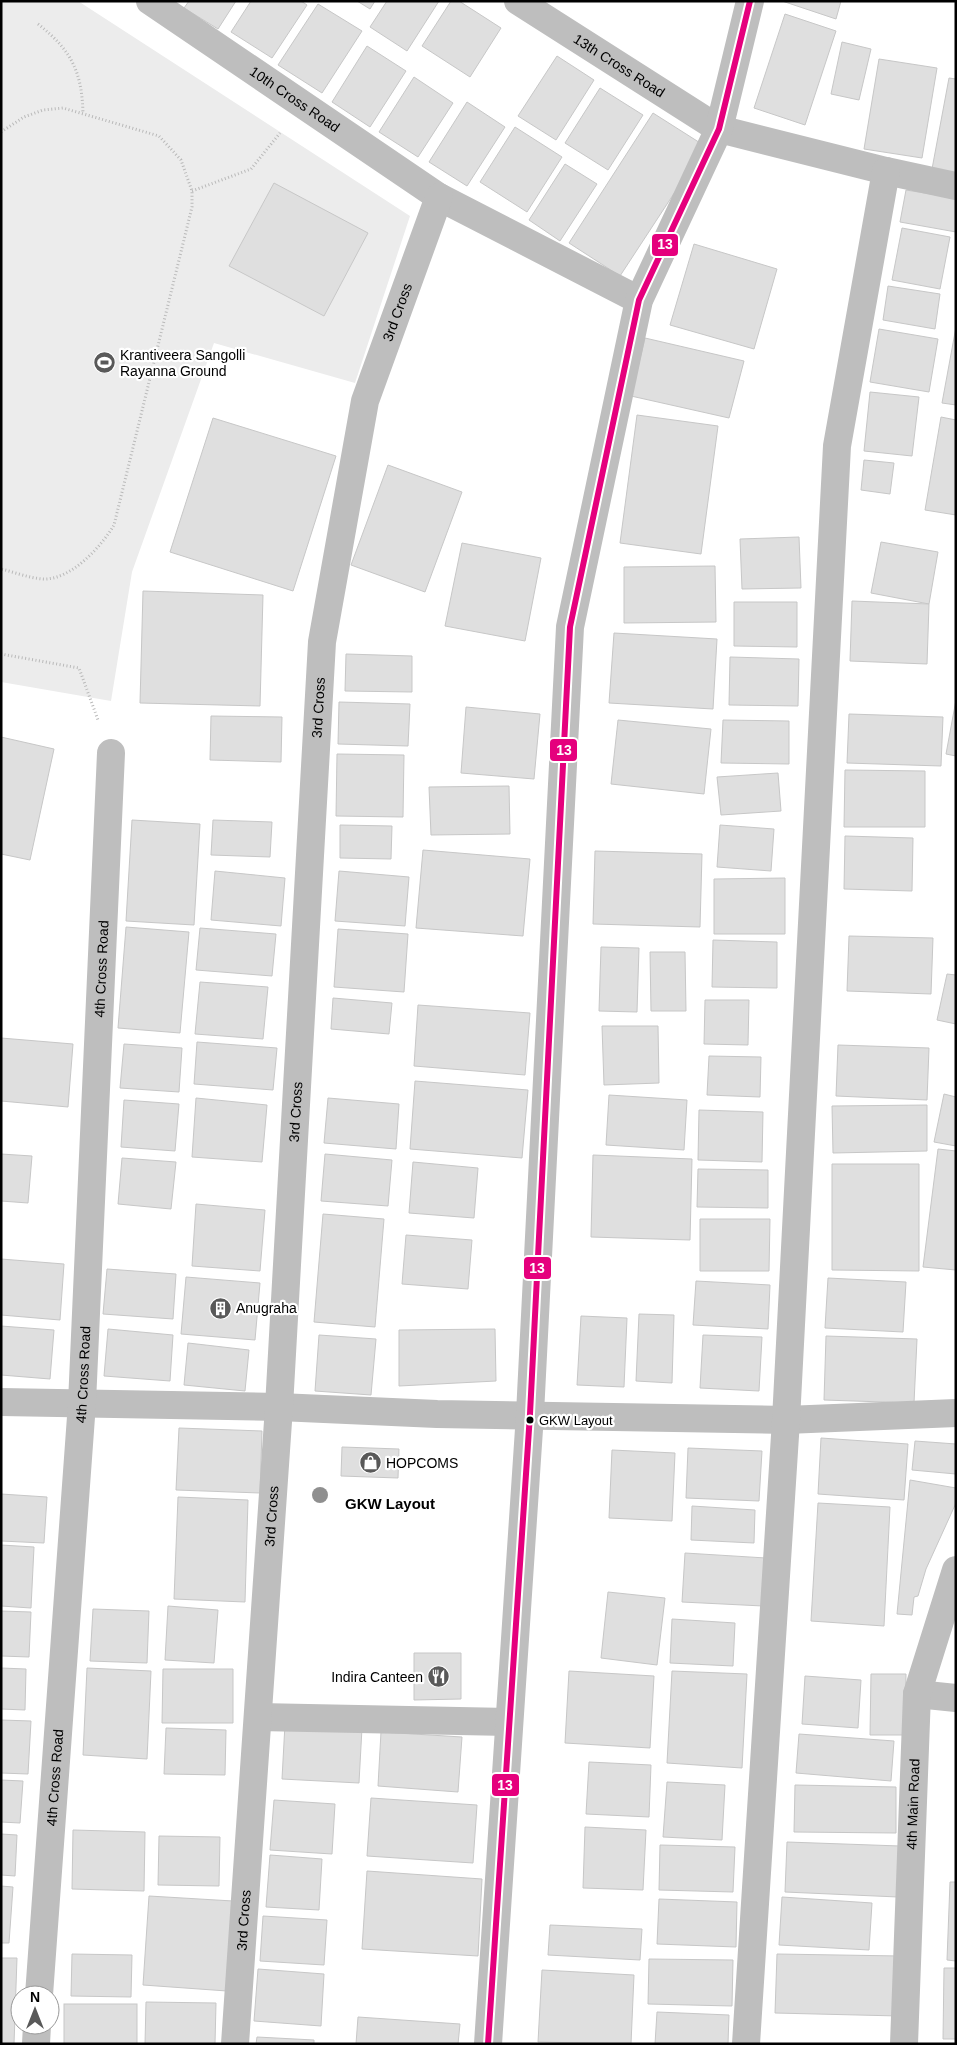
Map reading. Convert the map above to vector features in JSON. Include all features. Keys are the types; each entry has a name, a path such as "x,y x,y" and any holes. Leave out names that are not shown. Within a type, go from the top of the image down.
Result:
{"street":[{"name":"10th Cross Road","path":"150,1 439,197 639,300"},
{"name":"13th Cross Road","path":"518,1 719,129 886,171 956,186"},
{"path":"488,2044 530,1414 570,627 639,300 719,129 750,1"},
{"path":"746,2044 786,1420 837,446 886,171"},
{"name":"3rd Cross","path":"235,2044 279,1407 322,642 365,401 439,197"},
{"name":"4th Cross Road","path":"40,1985 82,1402 111,753"},
{"path":"1,1402 279,1407 437,1414 530,1414 786,1420 956,1413"},
{"name":"4th Main Road","path":"904,2044 917,1694 956,1570"},
{"path":"917,1694 956,1698"},
{"path":"258,1718 509,1722"}],"path":[{"path":"38,24 54,36 67,51 77,68 83,90 83,114"},
{"path":"192,191 251,169 302,104"},
{"path":"1,132 24,117 43,110 63,108 159,136 181,160 192,191 190,224 114,525 104,541 91,555 60,574 44,579 1,568"},
{"path":"1,654 79,668 111,753"}],"shaded area":[{"name":"Krantiveera Sangolli Rayanna Ground","path":"1,1 78,1 410,216 355,383 214,343 132,572 111,701 1,682"}],"building":[{"path":"189,1 236,1 218,29 184,8"},
{"path":"251,1 301,1 307,5 272,58 231,32"},
{"path":"357,1 375,1 370,9"},
{"path":"387,1 439,1 407,51 370,27"},
{"path":"451,1 459,1 501,28 470,77 422,46"},
{"path":"782,1 841,1 836,19"},
{"path":"318,4 362,31 322,93 278,65"},
{"path":"785,14 836,31 805,125 754,108"},
{"path":"842,42 871,49 859,100 831,94"},
{"path":"367,46 406,71 370,127 332,102"},
{"path":"557,56 594,80 556,140 518,116"},
{"path":"879,59 937,68 922,158 864,149"},
{"path":"414,77 453,103 418,157 379,132"},
{"path":"949,78 956,79 956,173 932,169"},
{"path":"600,88 643,115 608,170 565,143"},
{"path":"467,102 505,127 467,186 429,162"},
{"path":"653,113 705,146 620,276 569,243"},
{"path":"515,127 562,157 527,212 480,182"},
{"path":"565,164 597,184 560,241 529,220"},
{"path":"274,183 368,233 324,316 229,266"},
{"path":"906,190 956,198 956,232 900,222"},
{"path":"902,228 950,237 940,289 892,280"},
{"path":"694,244 777,269 754,349 670,325"},
{"path":"888,286 940,294 935,329 883,320"},
{"path":"956,327 956,405 942,403"},
{"path":"879,329 938,339 929,392 870,382"},
{"path":"645,338 744,361 729,418 631,396"},
{"path":"870,392 919,397 912,456 864,451"},
{"path":"637,415 718,426 701,554 620,543"},
{"path":"941,417 956,420 956,515 925,510"},
{"path":"213,418 336,456 293,591 170,552"},
{"path":"864,460 894,463 890,494 861,490"},
{"path":"388,465 462,492 425,592 351,565"},
{"path":"799,537 801,588 742,589 740,539"},
{"path":"881,542 938,552 929,604 871,593"},
{"path":"462,543 541,558 525,641 445,626"},
{"path":"715,566 716,622 624,623 624,567"},
{"path":"143,591 263,595 260,706 140,703"},
{"path":"852,601 929,604 927,664 850,661"},
{"path":"734,602 797,602 797,647 734,646"},
{"path":"614,633 717,639 713,709 609,703"},
{"path":"346,654 412,656 412,692 345,691"},
{"path":"730,657 799,659 798,706 729,705"},
{"path":"956,700 956,756 946,754"},
{"path":"339,702 410,704 408,746 338,744"},
{"path":"466,707 540,714 534,779 461,773"},
{"path":"849,714 943,717 941,766 847,763"},
{"path":"211,716 282,717 281,762 210,760"},
{"path":"618,720 711,729 704,794 611,784"},
{"path":"723,720 789,721 789,764 721,763"},
{"path":"1,737 54,749 30,860 1,854"},
{"path":"337,754 404,755 403,817 336,816"},
{"path":"845,770 925,771 925,827 844,827"},
{"path":"778,773 781,811 721,815 717,777"},
{"path":"509,786 510,834 431,835 429,787"},
{"path":"132,820 200,824 194,925 126,921"},
{"path":"213,820 272,822 270,857 211,855"},
{"path":"340,825 392,826 391,859 340,858"},
{"path":"720,825 774,829 771,871 717,867"},
{"path":"845,836 913,838 912,891 844,889"},
{"path":"423,850 530,859 523,936 416,928"},
{"path":"595,851 702,854 700,927 593,924"},
{"path":"215,871 285,878 281,926 211,920"},
{"path":"339,871 409,877 405,926 335,921"},
{"path":"785,878 785,934 714,934 714,879"},
{"path":"126,927 189,932 180,1033 118,1028"},
{"path":"200,928 276,934 272,976 196,970"},
{"path":"338,929 408,934 404,992 334,987"},
{"path":"849,936 933,938 931,994 847,991"},
{"path":"713,940 777,942 777,988 712,987"},
{"path":"601,947 639,948 637,1012 599,1011"},
{"path":"650,952 685,952 686,1011 651,1011"},
{"path":"947,974 956,975 956,1024 937,1020"},
{"path":"200,982 268,987 263,1039 195,1034"},
{"path":"333,998 392,1003 389,1034 331,1029"},
{"path":"705,1000 749,1000 748,1045 704,1044"},
{"path":"418,1005 530,1013 525,1075 414,1066"},
{"path":"602,1026 658,1026 659,1083 604,1085"},
{"path":"1,1038 73,1044 68,1107 1,1101"},
{"path":"197,1042 277,1048 273,1090 194,1084"},
{"path":"124,1044 182,1048 179,1092 120,1088"},
{"path":"838,1045 929,1048 927,1100 836,1096"},
{"path":"709,1056 761,1057 760,1097 707,1095"},
{"path":"415,1081 528,1090 522,1158 410,1149"},
{"path":"944,1094 956,1097 956,1146 934,1142"},
{"path":"609,1095 687,1100 684,1150 606,1145"},
{"path":"196,1098 267,1105 262,1162 192,1157"},
{"path":"328,1098 399,1104 396,1149 324,1143"},
{"path":"124,1100 179,1104 175,1151 121,1147"},
{"path":"927,1105 927,1151 833,1153 832,1106"},
{"path":"699,1110 763,1112 762,1162 698,1160"},
{"path":"938,1149 956,1151 956,1270 923,1267"},
{"path":"1,1154 32,1156 28,1203 1,1201"},
{"path":"325,1154 392,1160 388,1206 321,1201"},
{"path":"593,1155 692,1159 690,1240 591,1237"},
{"path":"122,1158 176,1162 171,1209 118,1204"},
{"path":"413,1162 478,1168 474,1218 409,1213"},
{"path":"832,1164 919,1164 919,1271 832,1270"},
{"path":"698,1169 768,1170 768,1208 697,1207"},
{"path":"196,1204 265,1210 260,1271 192,1266"},
{"path":"323,1214 384,1219 375,1327 314,1322"},
{"path":"700,1219 770,1219 769,1271 700,1271"},
{"path":"406,1235 472,1240 468,1289 402,1284"},
{"path":"1,1259 64,1264 60,1320 1,1315"},
{"path":"107,1269 176,1274 173,1319 103,1314"},
{"name":"Anugraha","path":"186,1277 260,1283 255,1340 181,1334"},
{"path":"828,1278 906,1282 903,1332 825,1328"},
{"path":"696,1281 770,1285 768,1329 693,1325"},
{"path":"639,1314 674,1315 672,1383 636,1381"},
{"path":"581,1316 627,1318 624,1387 577,1385"},
{"path":"1,1326 54,1330 50,1379 1,1375"},
{"path":"108,1329 173,1335 170,1381 104,1376"},
{"path":"495,1329 496,1381 399,1386 399,1330"},
{"path":"319,1335 376,1339 371,1395 315,1391"},
{"path":"703,1335 762,1337 759,1391 700,1388"},
{"path":"826,1336 917,1339 914,1403 824,1400"},
{"path":"188,1343 249,1350 245,1391 184,1385"},
{"path":"179,1428 262,1431 260,1493 176,1490"},
{"path":"821,1438 908,1444 904,1500 818,1494"},
{"path":"915,1441 956,1444 956,1474 912,1470"},
{"name":"HOPCOMS","path":"342,1447 399,1449 398,1478 341,1476"},
{"path":"688,1448 762,1451 759,1501 686,1498"},
{"path":"612,1450 675,1453 672,1521 609,1518"},
{"path":"910,1480 956,1488 956,1503 926,1569 918,1596 914,1597 912,1615 897,1614"},
{"path":"1,1494 47,1497 44,1543 1,1541"},
{"path":"178,1497 248,1500 245,1602 174,1599"},
{"path":"818,1503 890,1507 884,1626 811,1621"},
{"path":"692,1506 755,1510 754,1543 691,1540"},
{"path":"1,1545 34,1547 31,1608 1,1606"},
{"path":"685,1553 766,1558 763,1606 682,1602"},
{"path":"608,1592 665,1598 657,1665 601,1658"},
{"path":"168,1606 218,1610 214,1663 165,1660"},
{"path":"93,1609 149,1611 147,1663 90,1661"},
{"path":"1,1611 31,1612 29,1657 1,1656"},
{"path":"672,1619 735,1623 733,1666 670,1663"},
{"path":"414,1653 461,1653 461,1699 414,1700"},
{"path":"1,1668 26,1669 25,1710 1,1709"},
{"path":"87,1668 151,1671 147,1759 83,1755"},
{"path":"163,1669 233,1669 233,1723 162,1723"},
{"path":"569,1671 654,1676 650,1748 565,1743"},
{"path":"672,1671 747,1674 742,1768 667,1763"},
{"path":"871,1674 906,1674 905,1735 870,1735"},
{"path":"805,1676 861,1680 858,1728 802,1724"},
{"path":"1,1720 31,1721 28,1774 1,1773"},
{"path":"285,1724 362,1728 359,1783 282,1779"},
{"path":"166,1728 226,1730 225,1775 164,1774"},
{"path":"381,1732 462,1737 458,1792 378,1786"},
{"path":"799,1734 894,1741 891,1781 796,1773"},
{"path":"589,1762 651,1765 649,1817 586,1814"},
{"path":"1,1780 23,1781 20,1823 1,1822"},
{"path":"667,1782 725,1785 722,1840 663,1837"},
{"path":"795,1785 896,1787 896,1833 794,1832"},
{"path":"371,1798 477,1805 473,1863 367,1856"},
{"path":"274,1800 335,1804 332,1854 270,1850"},
{"path":"585,1827 646,1830 643,1890 583,1888"},
{"path":"73,1830 145,1832 144,1891 72,1889"},
{"path":"1,1834 17,1835 15,1876 1,1875"},
{"path":"159,1836 220,1837 219,1886 158,1885"},
{"path":"787,1842 900,1846 898,1897 785,1892"},
{"path":"660,1845 735,1847 733,1892 659,1890"},
{"path":"270,1855 322,1859 319,1910 266,1907"},
{"path":"367,1871 482,1879 478,1956 362,1949"},
{"path":"950,1882 956,1882 956,1961 947,1960"},
{"path":"1,1886 13,1887 9,1943 1,1943"},
{"path":"149,1896 233,1901 227,1991 143,1985"},
{"path":"782,1897 872,1903 869,1950 779,1945"},
{"path":"659,1899 737,1902 736,1947 657,1944"},
{"path":"263,1916 327,1920 324,1965 260,1961"},
{"path":"550,1925 642,1929 640,1960 548,1955"},
{"path":"72,1954 132,1955 131,1997 71,1996"},
{"path":"777,1954 900,1956 899,2016 775,2013"},
{"path":"1,1958 17,1958 16,1985 10,1985 10,2035 14,2035 14,2044 1,2044"},
{"path":"649,1959 733,1960 732,2006 648,2004"},
{"path":"944,1968 956,1968 956,2039 943,2039"},
{"path":"258,1969 324,1974 321,2026 254,2021"},
{"path":"542,1970 634,1975 631,2044 538,2042"},
{"path":"146,2002 216,2003 215,2044 145,2044"},
{"path":"64,2004 137,2004 137,2044 64,2044"},
{"path":"657,2012 729,2015 728,2044 655,2044"},
{"path":"358,2017 460,2024 458,2044 356,2044"},
{"path":"257,2037 314,2040 314,2044 256,2044"}],"transit line":[{"name":"13","path":"488,2044 530,1414 570,627 639,300 719,129 750,1"}],"place":[{"name":"Krantiveera Sangolli Rayanna Ground","path":"104,363"},
{"name":"Anugraha","path":"220,1308"},
{"name":"GKW Layout","path":"530,1420"},
{"name":"HOPCOMS","path":"370,1463"},
{"name":"Indira Canteen","path":"439,1677"}],"district":[{"name":"GKW Layout","path":"390,1503"}]}
